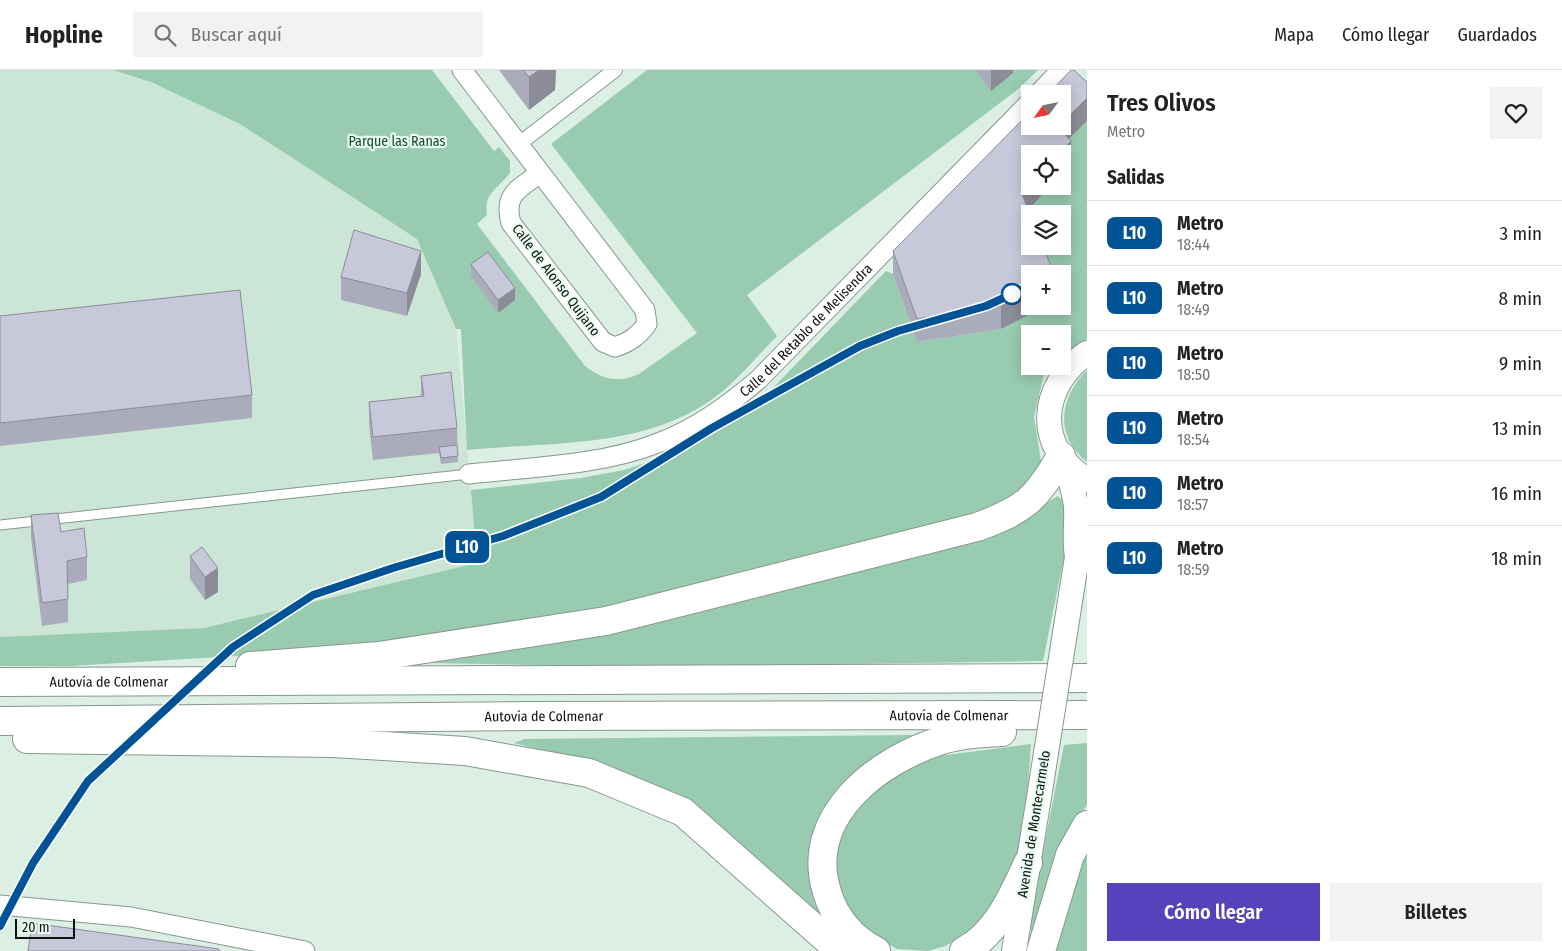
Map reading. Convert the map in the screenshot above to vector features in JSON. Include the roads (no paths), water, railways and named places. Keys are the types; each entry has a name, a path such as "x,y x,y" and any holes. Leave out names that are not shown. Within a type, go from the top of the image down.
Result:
{"highway":[{"path":"62,682 379,656 606,621 977,528 1006,517 1033,499 1064,460"},
{"name":"Autovía de Colmenar","path":"0,682 272,683 1087,678"},
{"name":"Autovía de Colmenar","path":"0,721 532,716 1087,715"},
{"path":"876,951 847,929 832,909 824,884 821,862 825,838 835,816 848,795 874,775 913,751 942,740 967,734 1087,724"},
{"path":"0,738 334,743 456,750 589,773 683,812 840,951"},
{"path":"1041,951 1070,855 1087,825"},
{"path":"964,951 989,931 1009,903 1028,863"}],"street":[{"name":"Calle de Alonso Quijano","path":"462,70 645,310 647,324 629,342 616,347 603,342 512,223 507,208 512,195 540,173"},
{"path":"519,144 615,70"},
{"path":"1047,85 1061,70"},
{"name":"Calle del Retablo de Melisendra","path":"469,474 591,460 631,452 675,436 711,417 758,380 1021,111"},
{"path":"1077,557 1074,540 1076,507 1073,487 1064,460 1052,438 1050,425 1051,398 1059,379 1072,363 1087,353"},
{"path":"1064,460 1087,480"},
{"path":"1077,557 1087,535"},
{"name":"Avenida de Montecarmelo","path":"1014,951 1077,557"},
{"path":"0,905 131,917 267,947 305,951"}],"lane":[{"path":"0,525 469,474"}],"metro line":[{"name":"L10","path":"0,926 33,863 88,781 233,647 313,595 393,568 503,536 601,497 712,428 860,346 898,331 960,315 986,306 1021,290"}],"park label":[{"name":"Parque las Ranas","path":"397,141"}]}
